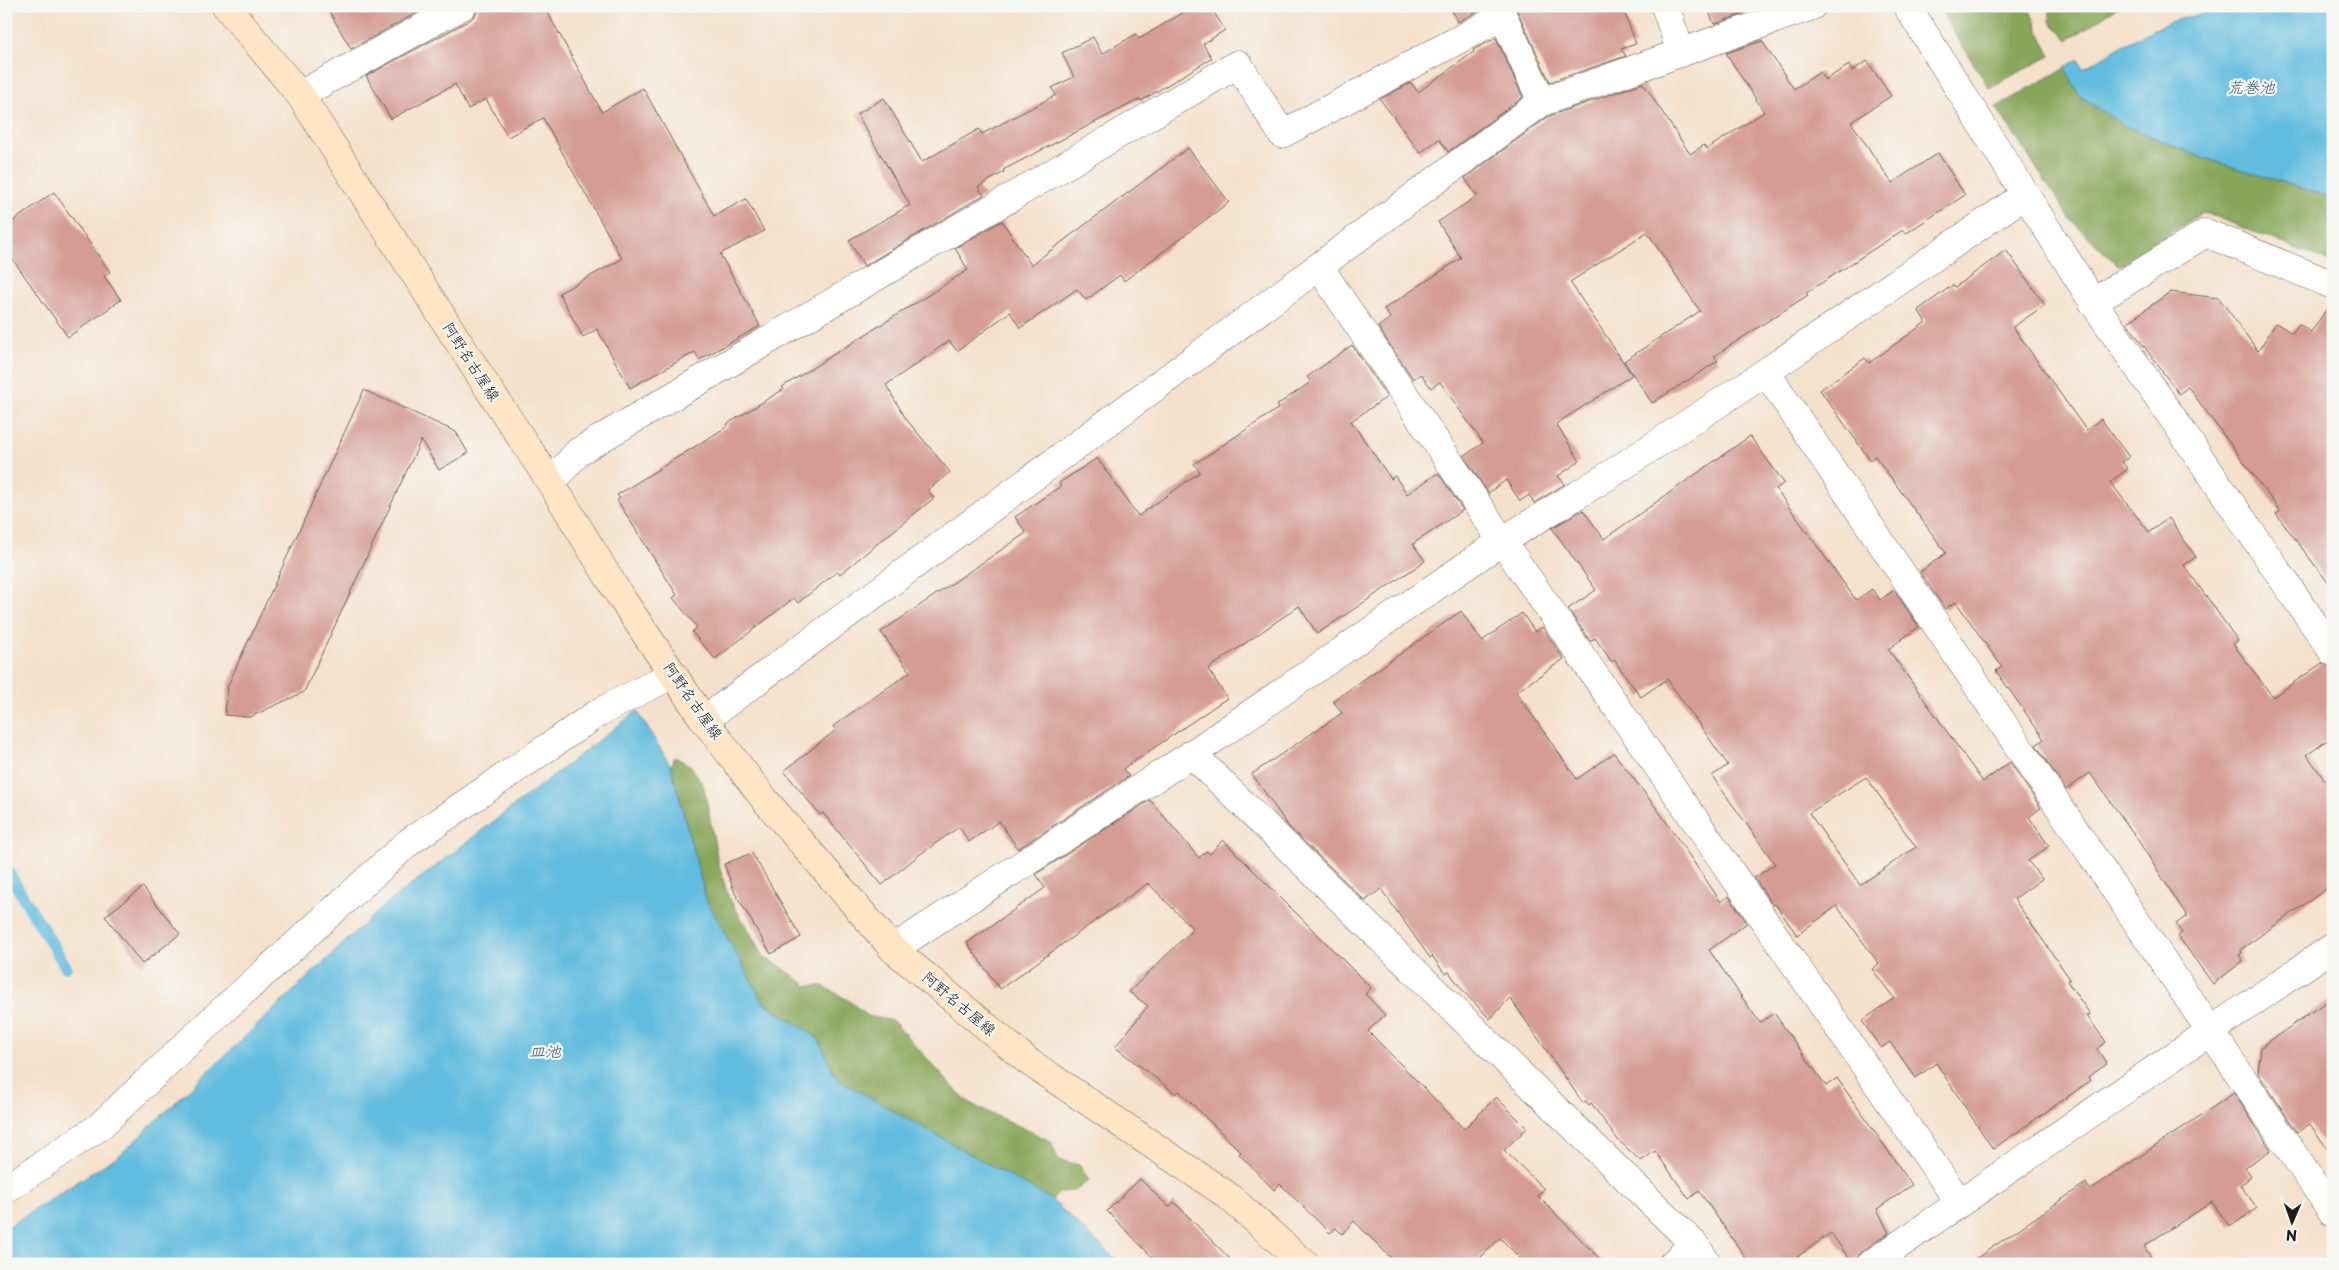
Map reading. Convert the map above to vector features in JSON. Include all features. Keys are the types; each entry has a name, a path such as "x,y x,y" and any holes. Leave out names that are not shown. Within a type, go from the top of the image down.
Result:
{"main road":[{"name":"阿野名古屋線","path":"226,6 300,95 551,483 620,596 704,720 765,800 893,949 1029,1062 1227,1195 1305,1264"}],"street":[{"path":"300,95 462,6"},
{"path":"1664,6 1681,53"},
{"path":"704,720 1320,268 1542,102 1812,6"},
{"path":"1907,6 2093,302 2333,652"},
{"path":"551,483 578,452 1238,64 1282,134 1503,16 1542,102"},
{"path":"893,949 1192,754 1502,541 1608,476 1766,372 2025,195"},
{"path":"2093,302 2206,233 2333,285"},
{"path":"1320,268 1502,541 1959,1202"},
{"path":"1766,372 2333,1213"},
{"path":"6,1189 99,1128 210,1022 409,842 598,713 673,674"},
{"path":"1192,754 1701,1254 1672,1264"},
{"path":"1871,1264 2333,947"}],"green space":[{"path":"1938,6 2028,6 2050,56 1989,88"},
{"path":"2050,6 2119,6 2068,40 2050,22"},
{"path":"2065,68 2080,96 2123,125 2201,157 2333,198 2333,263 2203,212 2119,267 2070,219 1996,107"},
{"path":"675,757 691,766 704,787 718,862 728,896 765,958 779,965 807,986 823,986 848,1000 868,1016 893,1021 963,1098 977,1107 1051,1141 1058,1160 1079,1165 1089,1180 1078,1189 1059,1193 1052,1200 836,1079 818,1038 763,1002 706,899 671,766"}],"water":[{"name":"荒巻池","path":"2233,6 2333,6 2333,198 2201,157 2123,125 2080,96 2065,68 2078,59 2083,69 2125,44 2169,22"},
{"name":"皿池","path":"637,711 671,766 706,899 763,1002 818,1038 837,1079 1052,1200 1121,1264 6,1264 6,1228 121,1154 380,909"}],"building":[{"path":"326,6 429,6 351,49"},
{"path":"478,6 544,6 602,112 643,88 714,216 746,199 764,231 720,254 760,326 699,360 695,352 630,388 597,329 583,337 559,293 622,259 543,118 508,137 486,99 468,109 455,84 391,119 366,76 470,20 476,14"},
{"path":"1194,6 1210,6 1225,30 1203,44 1212,58 1141,101 1140,99 1003,170 1004,172 978,187 984,195 864,266 849,240 910,205 857,114 884,98 922,162 979,129 982,134 1056,95 1052,88 1074,77 1062,53 1093,37 1102,54 1136,34 1139,39"},
{"path":"1450,6 1488,6 1458,22"},
{"path":"1515,6 1622,6 1636,44 1621,49 1626,56 1550,82"},
{"path":"1707,6 1738,6 1743,14 1714,24"},
{"path":"1496,38 1523,97 1448,152 1439,139 1420,153 1380,99 1411,83 1418,92 1474,52 1473,50"},
{"path":"1762,41 1794,89 1820,72 1825,80 1849,65 1852,71 1867,61 1891,96 1851,122 1892,183 1938,153 1965,195 1905,234 1903,230 1806,293 1808,295 1714,356 1718,361 1652,403 1624,361 1700,311 1647,232 1570,282 1632,375 1556,424 1580,461 1558,476 1565,484 1534,503 1529,495 1520,501 1506,480 1488,493 1464,456 1483,443 1440,382 1431,388 1421,374 1413,379 1378,327 1390,318 1384,309 1461,258 1438,222 1477,196 1465,178 1549,116 1643,83 1690,154 1704,145 1707,149 1764,112 1726,53"},
{"path":"1188,148 1229,202 1124,281 1120,275 1086,300 1077,289 1020,328 1010,312 957,351 949,341 886,385 906,419 950,472 928,490 934,498 840,574 838,571 798,603 794,598 715,659 692,632 697,627 673,598 677,595 617,500 620,498 617,495 728,426 727,424 784,389 782,387 968,270 955,248 1002,221 1031,265"},
{"path":"54,192 110,272 104,276 121,300 68,337 6,250 6,226"},
{"path":"2006,250 2045,305 2013,327 2086,430 2101,419 2129,457 2122,462 2128,469 2110,482 2149,532 2169,518 2196,557 2184,565 2238,641 2233,644 2273,697 2322,663 2333,667 2333,736 2307,755 2333,792 2333,884 2240,950 2242,953 2239,955 2243,961 2213,984 2178,936 2182,933 2176,924 2187,916 2134,834 2090,773 2066,790 2036,745 2044,739 1996,671 2002,667 1956,602 1945,609 1920,572 1946,553 1875,456 1870,460 1820,390 1865,358 1869,363 1926,322 1918,310 1953,285 1955,287"},
{"path":"2170,292 2219,298 2258,351 2276,323 2292,333 2299,324 2311,332 2333,300 2333,589 2276,514 2280,511 2188,387 2179,394 2127,323"},
{"path":"1352,345 1387,397 1351,421 1391,479 1395,476 1407,494 1438,473 1463,510 1413,544 1425,561 1317,634 1299,606 1208,669 1227,698 1123,769 1129,776 1018,849 999,821 969,842 959,827 919,855 882,885 823,813 820,815 784,771 836,730 833,726 910,672 881,632 1026,533 1015,517 1061,486 1059,483 1097,458 1138,516 1200,472 1194,464 1279,408 1277,405 1311,382 1307,377"},
{"path":"364,390 456,432 468,453 439,470 421,440 304,692 250,717 225,715 228,685"},
{"path":"1750,436 1784,483 1776,489 1856,600 1872,589 1880,600 1894,590 1919,627 1888,649 1983,782 2010,762 2041,808 2029,817 2049,846 2028,861 2042,879 2014,899 2070,979 2067,981 2090,1014 2087,1016 2106,1042 2097,1049 2107,1064 2088,1077 2090,1081 1993,1149 1936,1063 1916,1078 1890,1042 1881,1048 1862,1021 1894,998 1872,969 1879,964 1837,906 1797,935 1754,878 1775,864 1712,776 1728,765 1667,679 1641,697 1595,638 1590,641 1568,609 1596,590 1552,528 1583,510 1604,539","holes":["1866,777 1916,847 1860,885 1809,813"]},
{"path":"1461,611 1482,641 1522,613 1535,632 1542,627 1564,659 1516,692 1577,779 1614,753 1660,813 1721,902 1729,896 1747,923 1709,950 1760,1023 1774,1013 1826,1086 1837,1078 1912,1185 1877,1209 1889,1233 1862,1251 1857,1257 1856,1264 1853,1264 1831,1233 1787,1264 1750,1264 1699,1191 1689,1199 1655,1151 1641,1161 1618,1140 1591,1103 1589,1105 1586,1101 1583,1103 1510,998 1490,1019 1464,992 1449,972 1445,974 1432,956 1430,958 1381,889 1365,901 1289,827 1252,774 1342,713 1333,701"},
{"path":"1150,800 1199,858 1206,851 1210,854 1223,840 1371,988 1365,994 1385,1015 1368,1031 1464,1129 1496,1097 1527,1128 1504,1150 1544,1189 1538,1196 1605,1264 1526,1264 1500,1238 1474,1264 1397,1264 1354,1221 1342,1234 1336,1228 1330,1233 1280,1184 1274,1190 1239,1154 1241,1152 1179,1091 1176,1094 1115,1047 1148,1006 1129,992 1193,929 1148,883 1000,989 967,943 1045,888 1036,874"},
{"path":"752,853 801,937 771,954 735,893 724,864"},
{"path":"143,887 180,934 142,964 105,916"},
{"path":"2333,997 2333,1157 2310,1124 2297,1132 2258,1073 2261,1047"},
{"path":"2234,1093 2271,1150 2245,1167 2251,1177 2240,1185 2257,1208 2230,1227 2212,1202 2144,1246 2155,1264 1968,1264 2086,1183 2090,1190"},
{"path":"1140,1179 1169,1207 1174,1202 1235,1264 1159,1264 1107,1211"}],"waterway":[{"path":"6,869 66,967"}]}
